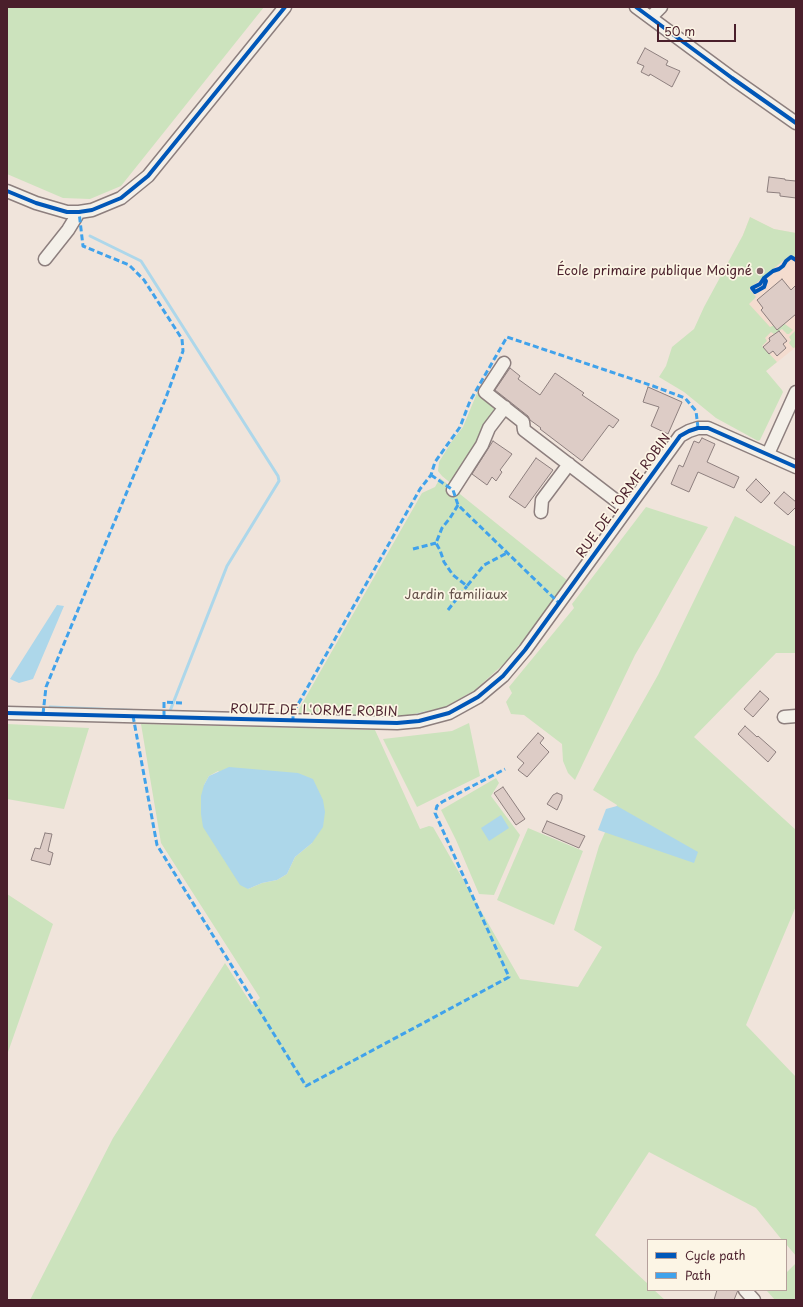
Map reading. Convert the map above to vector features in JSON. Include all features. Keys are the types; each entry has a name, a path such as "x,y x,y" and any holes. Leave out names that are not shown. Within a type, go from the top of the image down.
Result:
{"street":[{"path":"7,191 36,203 67,212 92,210 121,198 148,176 285,7"},
{"path":"636,7 796,123"},
{"path":"651,17 662,7"},
{"path":"45,259 68,230 79,212"},
{"path":"504,363 485,392 523,422 524,430 627,509"},
{"path":"768,454 796,392"},
{"path":"453,490 482,445 489,428 505,407"},
{"name":"RUE DE L'ORME ROBIN","path":"566,593 680,436 689,431 698,428 708,428 796,467"},
{"path":"541,512 542,500 568,464"},
{"name":"ROUTE DE L'ORME ROBIN","path":"7,713 397,723 419,721 449,713 478,697 503,676 525,650 566,593"},
{"path":"784,717 796,716"},
{"path":"746,1291 754,1300"}],"shaded area":[{"name":"École primaire publique Moigné","path":"750,217 774,229 796,233 796,347 766,371 719,314"}],"green space":[{"path":"7,7 264,7 121,186 90,199 63,198 7,174"},
{"path":"750,217 774,229 796,233 796,258 790,255 749,289 756,297 749,304 770,327 782,322 793,330 789,334 782,329 774,334 771,332 765,338 767,341 762,346 777,362 766,371 783,392 760,440 758,441 716,418 684,392 659,377 666,366 672,347 694,329 704,307 743,235"},
{"path":"795,331 796,347 793,348 789,343 791,340 789,337"},
{"path":"477,393 499,410 453,485 438,471 439,462 463,427"},
{"name":"Jardin familiaux","path":"440,478 568,581 507,661 475,690 445,707 405,716 299,713 299,709 422,493 435,487"},
{"path":"646,507 708,527 635,655 575,780 568,773 563,761 562,744 524,715 511,714 506,702 512,693 509,687 574,608 572,604"},
{"path":"735,516 796,547 796,653 776,653 694,737 796,830 796,906 746,1025 796,1077 796,1256 787,1245 787,1239 781,1239 756,1208 649,1152 595,1235 647,1283 647,1291 655,1291 665,1300 30,1300 113,1138 225,963 252,1005 260,998 161,843 141,724 375,730 420,829 429,826 433,827 520,979 578,987 602,947 574,930 599,846 617,805 593,790 658,675","holes":["218,771 312,843 295,857 287,874 277,880 262,883 248,889 204,785 209,776"]},
{"path":"469,723 480,776 417,807 383,739 452,731"},
{"path":"7,724 89,728 64,809 7,799"},
{"path":"496,778 499,783 491,796 520,835 494,895 479,894 456,840 441,810"},
{"path":"528,828 583,851 554,925 497,900"},
{"path":"7,894 53,924 7,1055"},
{"path":"796,1263 796,1300 775,1300 767,1291 787,1291 787,1272"}],"water":[{"path":"57,605 64,606 33,679 19,683 10,679"},
{"path":"229,767 298,773 313,779 323,800 325,812 323,827 312,843 295,857 287,874 277,880 262,883 248,889 240,885 203,827 201,796 204,785 209,776"},
{"path":"617,806 698,852 694,863 598,830 606,809"},
{"path":"501,815 509,828 489,841 481,828"}],"building":[{"path":"645,48 668,61 666,65 680,71 672,87 650,74 649,76 641,72 644,66 637,63"},
{"path":"769,177 796,181 796,198 780,196 780,193 767,192"},
{"path":"782,279 791,290 796,285 796,314 777,330 761,310 763,308 757,300"},
{"path":"779,331 787,341 783,344 786,348 777,356 773,351 769,354 763,347 770,341 769,338"},
{"path":"510,368 520,376 518,379 540,395 555,373 584,393 582,395 619,420 613,428 609,425 582,461 540,429 541,428 530,420 528,416 495,390"},
{"path":"648,387 682,402 668,434 651,426 659,407 643,402"},
{"path":"702,438 715,444 707,462 739,477 734,488 698,472 689,492 671,484 679,465 683,467 694,441 699,443"},
{"path":"493,441 512,454 500,470 502,472 496,481 492,477 487,485 472,474"},
{"path":"536,458 553,470 525,508 509,497"},
{"path":"756,479 770,493 761,503 746,490"},
{"path":"784,492 796,502 796,507 788,515 774,503"},
{"path":"760,691 769,699 753,717 744,709"},
{"path":"745,726 776,752 768,762 738,734"},
{"path":"538,733 544,738 540,743 549,752 527,777 518,770 524,763 517,757"},
{"path":"503,787 525,819 516,825 494,793"},
{"path":"557,793 562,795 562,799 557,810 547,804 553,795"},
{"path":"547,821 585,836 579,848 542,832"},
{"path":"45,833 52,834 48,851 53,853 50,865 31,860 35,848 40,849"},
{"path":"717,1291 738,1291 734,1300 714,1300"}],"waterway":[{"path":"90,236 141,261 278,476 279,481 227,566 170,711"},
{"path":"50,707 146,711"},
{"path":"414,716 426,713"}],"marked path":[{"path":"43,714 46,687 165,400 183,351 182,339 144,280 129,265 83,246 79,212"},
{"path":"293,720 293,713 420,489 431,475 435,462 460,427 470,401 507,337 685,398 696,411 698,428"},
{"path":"431,475 453,490 458,505 559,603"},
{"path":"458,505 442,528 436,543 444,562 453,575 467,586 484,565 507,553"},
{"path":"413,549 436,543"},
{"path":"448,610 467,586"},
{"path":"164,717 164,702 183,703"},
{"path":"133,716 157,845 306,1086 509,977 435,813 437,806 442,802 505,769"}],"cycle path":[{"path":"7,191 36,203 67,212 92,210 121,198 148,176 285,7"},
{"path":"636,7 796,123"},
{"path":"764,278 766,281 764,287 755,292 752,288 760,284 764,278 783,266 791,257 796,260"},
{"path":"7,713 397,723 419,721 449,713 478,697 503,676 525,650 680,436 698,428 708,428 796,467"}],"place":[{"name":"École primaire publique Moigné","path":"760,271"}]}
